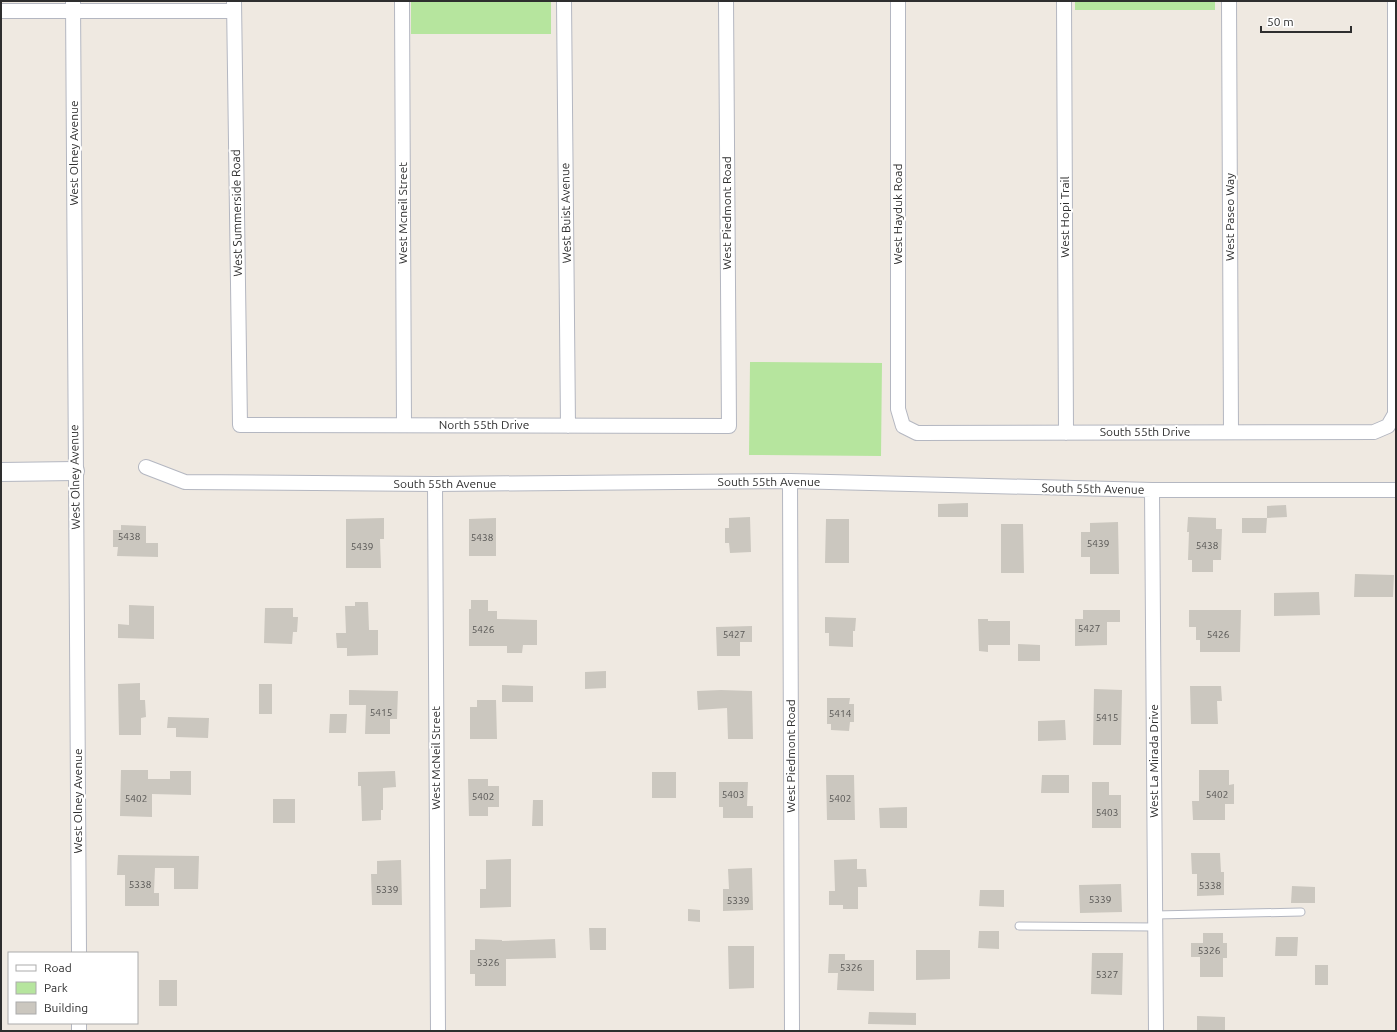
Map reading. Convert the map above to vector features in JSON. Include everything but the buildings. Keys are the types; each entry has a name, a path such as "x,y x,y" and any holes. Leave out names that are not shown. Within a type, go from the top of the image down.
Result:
{"street":[{"name":"West Mcneil Street","path":"402,1 404,425"},
{"name":"West Buist Avenue","path":"564,1 568,426"},
{"name":"West Piedmont Road","path":"726,1 729,426"},
{"name":"West Hayduk Road","path":"898,1 898,409 903,426"},
{"name":"West Hopi Trail","path":"1064,1 1066,433"},
{"name":"West Paseo Way","path":"1229,1 1231,432"},
{"name":"South 55th Drive","path":"903,426 917,433 1374,432 1388,426 1395,414 1394,1"},
{"path":"1,11 73,6 234,6"},
{"name":"West Olney Avenue","path":"73,6 79,952"},
{"name":"West Summerside Road","path":"234,6 240,425"},
{"name":"North 55th Drive","path":"240,425 729,426"},
{"name":"South 55th Avenue","path":"146,467 185,482 435,484 790,481 1152,490 1396,490"},
{"path":"1,472 75,471"},
{"name":"West Piedmont Road","path":"790,481 792,1031"},
{"name":"West McNeil Street","path":"435,484 438,1031"},
{"name":"West La Mirada Drive","path":"1152,490 1156,1031"}],"lane":[{"path":"1019,926 1155,921 1301,912"}],"green space":[{"path":"411,1 551,1 551,34 411,34"},
{"path":"1075,1 1215,1 1215,10 1075,10"},
{"path":"750,362 882,363 881,456 749,455"}]}
